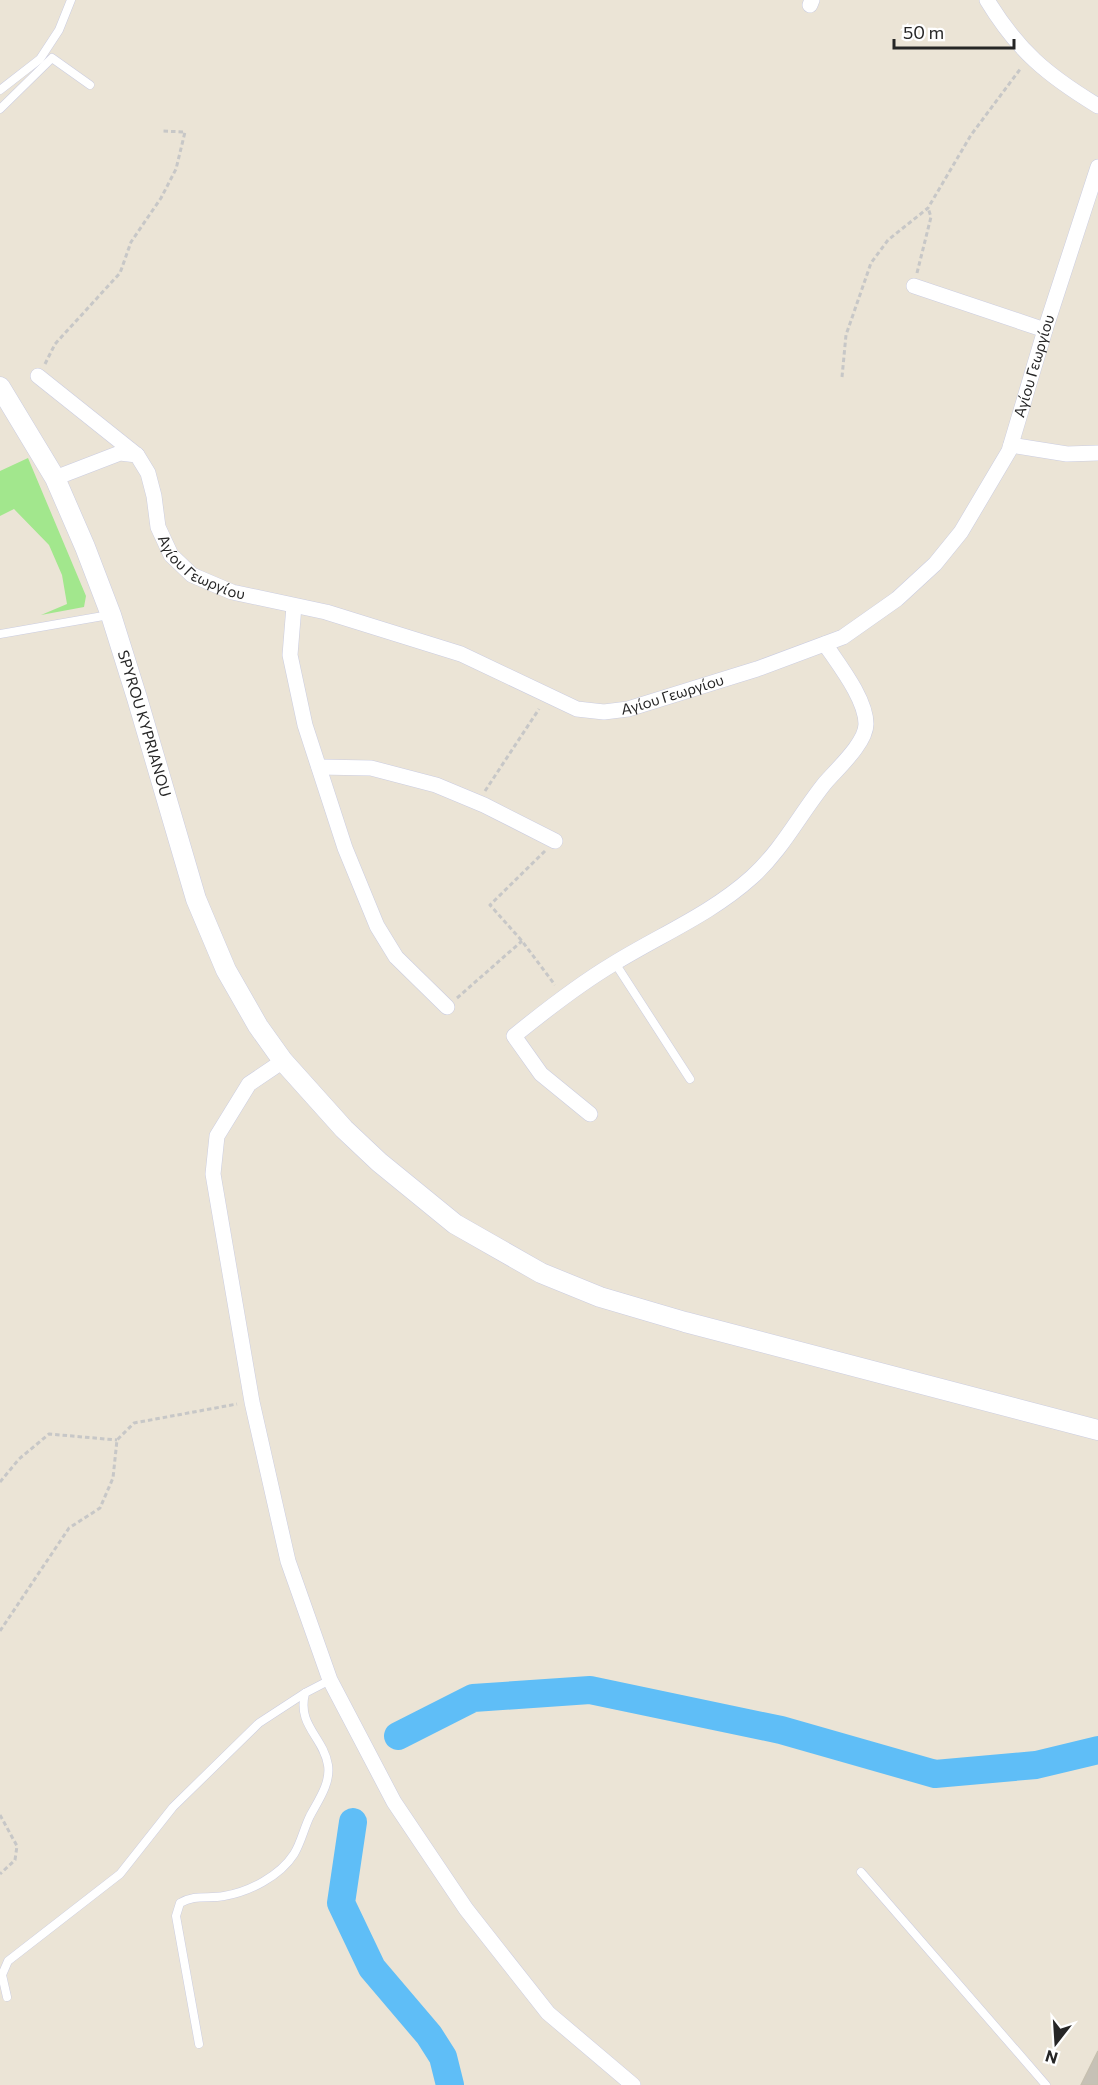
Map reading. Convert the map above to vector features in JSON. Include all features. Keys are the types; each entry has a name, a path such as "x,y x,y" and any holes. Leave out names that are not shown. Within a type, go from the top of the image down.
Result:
{"street":[{"path":"987,0 1003,27 1029,57 1068,87 1098,106"},
{"name":"Αγίου Γεωργίου","path":"137,455 148,473 158,527 171,555 192,575 232,592 326,612 460,654 577,709 604,712 628,709 757,669 843,637 897,599 935,564 961,532 1011,445 1045,330 1098,167"},
{"path":"914,286 1045,330"},
{"path":"38,376 137,455"},
{"name":"SPYROU KYPRIANOU","path":"0,387 55,478 85,547 111,615 196,899 226,970 258,1026 282,1061 344,1129 414,1192 455,1224 541,1273 600,1297 675,1319 1098,1430"},
{"path":"1011,445 1067,454 1098,453"},
{"path":"55,478 120,453 137,455"},
{"path":"294,606 290,655 305,725 345,848 377,926 396,957 447,1007"},
{"path":"590,1114 541,1074 514,1036 563,996 615,963 718,904 753,877 781,847 823,786 862,738 866,727 864,710 842,669 825,644"},
{"path":"319,767 371,768 436,785 478,802 555,841"},
{"path":"282,1061 249,1084 217,1136 213,1174 252,1402 288,1561 330,1680 394,1802 466,1909 548,2013 633,2085"}],"lane":[{"path":"0,90 40,59 59,30 71,0"},
{"path":"0,109 52,58 90,85"},
{"path":"0,634 111,615"},
{"path":"615,963 690,1079"},
{"path":"7,1997 2,1976 8,1961 120,1874 173,1807 259,1723 305,1693 330,1680"},
{"path":"199,2044 176,1916 178,1909 180,1903 190,1897 225,1896 265,1882 293,1855 325,1789 329,1767 326,1756 304,1719 302,1705 305,1693"},
{"path":"861,1872 1046,2085"}],"path":[{"path":"842,377 846,335 871,263 888,240 928,208 971,135 1029,57"},
{"path":"38,376 55,344 120,273 131,242 161,198 176,169 186,132 161,131"},
{"path":"914,286 931,217 928,208"},
{"path":"478,802 548,696"},
{"path":"555,841 490,905 522,941 563,996"},
{"path":"447,1007 522,941"},
{"path":"0,1631 69,1528 100,1508 113,1478 117,1440 134,1423 252,1402"},
{"path":"0,1482 19,1459 49,1434 117,1440"},
{"path":"0,1815 17,1846 15,1860 0,1874"}],"green space":[{"path":"28,458 86,596 84,607 41,615 67,604 62,575 49,545 14,509 0,516 0,471"}],"building":[{"path":"1098,2051 1098,2085 1081,2085"}],"waterway":[{"path":"398,1736 473,1698 590,1690 781,1730 935,1774 1036,1765 1098,1750"},
{"path":"353,1822 341,1903 372,1968 429,2035 443,2057 450,2085"}]}
